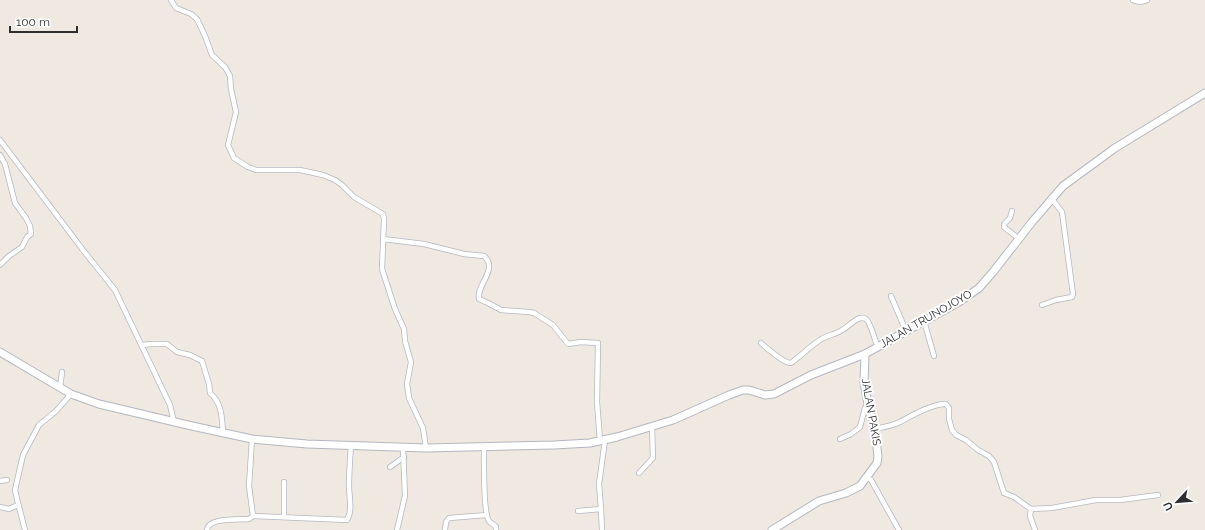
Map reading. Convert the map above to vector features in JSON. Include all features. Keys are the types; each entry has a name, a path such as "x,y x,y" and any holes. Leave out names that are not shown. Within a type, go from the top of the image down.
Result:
{"street":[{"path":"171,0 176,8 191,14 197,19 212,55 225,67 230,76 230,86 236,112 228,145 234,158 256,170 300,170 317,173 335,180 354,197 383,214 382,269 395,309 404,329 404,341 411,362 407,384 409,398 423,428 426,448"},
{"path":"1133,0 1140,2 1147,0"},
{"path":"1198,98 1205,86"},
{"name":"JALAN TRUNOJOYO","path":"0,352 71,394 99,404 223,433 252,438 306,444 403,448 554,445 602,440 652,427 685,415 743,390 749,390 765,395 774,394 810,375 865,354 959,302 979,288 1051,198 1063,186 1096,161 1205,93"},
{"path":"0,141 115,290 170,405 174,422"},
{"path":"0,155 5,164 15,203 26,218 30,226 31,234 27,237 22,247 8,256 0,266"},
{"path":"1042,305 1056,300 1070,299 1074,294 1062,212 1051,198"},
{"path":"1012,211 1010,218 1004,224 1004,227 1019,239"},
{"path":"383,239 424,244 464,254 484,256 488,262 488,271 479,291 479,299 501,310 534,313 553,325 568,344 581,342 598,343 597,402 602,440 599,484 602,530"},
{"path":"891,296 906,331"},
{"path":"761,343 783,361 790,363 825,337 841,331 861,318 866,318 878,347"},
{"path":"924,321 934,356"},
{"path":"142,345 167,344 177,352 190,355 202,361 209,384 210,393 221,410 223,433"},
{"name":"JALAN PAKIS","path":"772,530 819,501 846,493 858,487 878,461 876,429 868,404 864,383 865,354"},
{"path":"60,388 62,372"},
{"path":"25,530 15,490 23,455 39,425 56,411 71,394"},
{"path":"840,439 851,434 860,427 868,404"},
{"path":"876,429 899,422 912,414 940,404 946,404 949,408 950,426 954,433 989,456 994,462 1004,493 1014,497 1031,509 1052,508 1096,500 1120,500 1158,495"},
{"path":"639,473 653,458 652,427"},
{"path":"252,438 249,486 253,516"},
{"path":"207,530 211,523 224,520 249,519 253,516 345,521 348,519 350,502 350,445"},
{"path":"484,447 484,489 487,515 489,521 495,525 496,530"},
{"path":"397,530 405,496 403,448"},
{"path":"390,467 404,457"},
{"path":"866,477 870,480 899,530"},
{"path":"0,481 7,480"},
{"path":"284,482 284,517"},
{"path":"0,507 9,509 18,505"},
{"path":"578,511 601,509"},
{"path":"1031,509 1030,516 1035,530"},
{"path":"445,530 446,522 449,518 487,515"}]}
